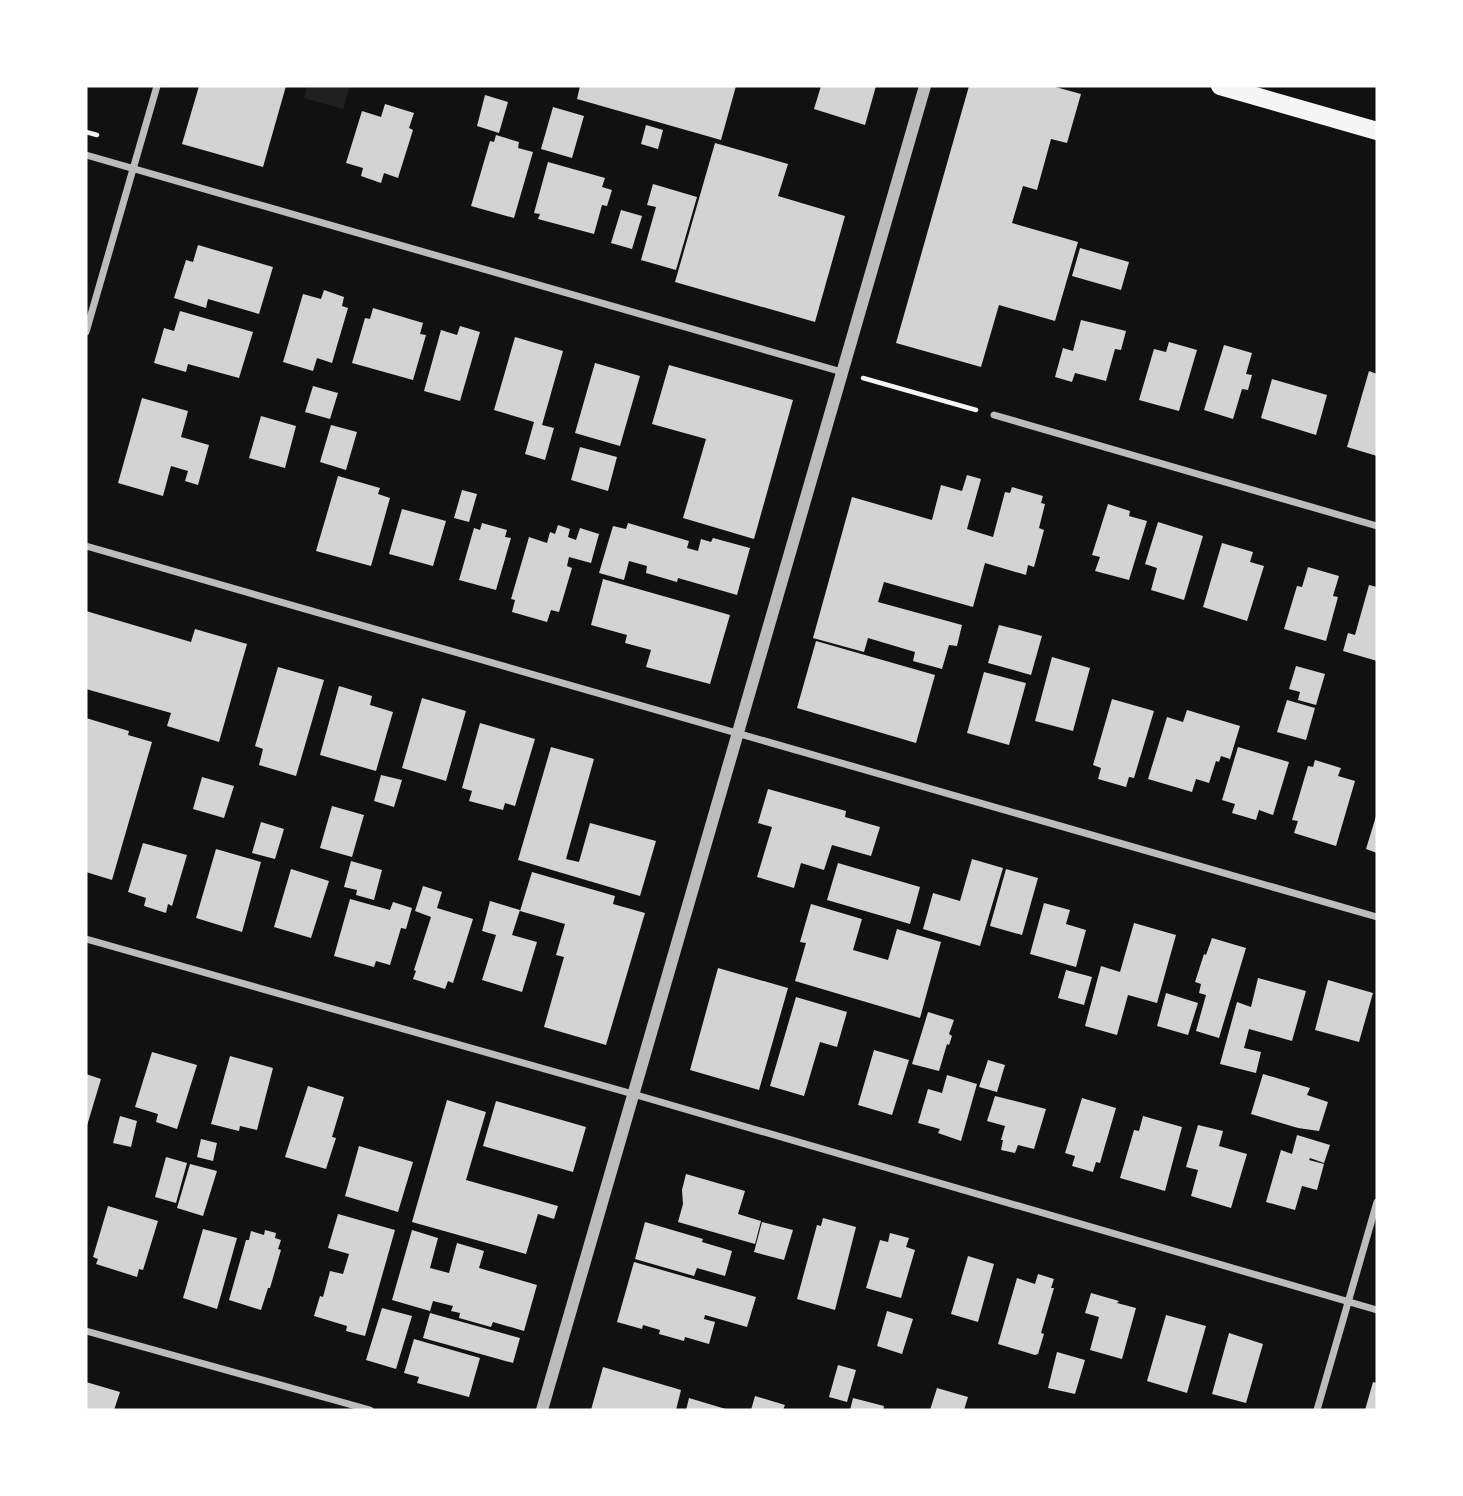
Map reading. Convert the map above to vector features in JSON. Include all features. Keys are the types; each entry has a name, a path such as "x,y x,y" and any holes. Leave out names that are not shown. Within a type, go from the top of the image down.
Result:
{"main road":[{"path":"1220,86 1377,131"}],"street":[{"path":"86,332 156,86"},
{"path":"542,1410 925,86"},
{"path":"86,155 842,372"},
{"path":"994,415 1377,526"},
{"path":"86,546 1377,917"},
{"path":"86,939 633,1094 1377,1310"},
{"path":"1317,1410 1377,1202"},
{"path":"86,1331 370,1410"}],"path":[{"path":"842,372 994,415"}],"shaded area":[{"path":"307,86 350,86 343,109 304,98"}],"building":[{"path":"199,86 286,86 263,167 182,144"},
{"path":"580,86 736,86 721,140 577,99"},
{"path":"821,86 876,86 865,125 814,109"},
{"path":"969,86 1052,86 1081,94 1067,143 1051,139 1037,190 1023,186 1012,223 1078,242 1055,321 999,305 981,367 896,343"},
{"path":"485,95 508,102 499,133 477,126"},
{"path":"385,104 414,113 409,128 413,130 398,178 384,173 381,183 361,176 363,168 346,163 362,111 381,117"},
{"path":"553,107 584,116 572,158 541,149"},
{"path":"646,125 663,130 658,149 641,144"},
{"path":"496,135 519,142 518,148 533,152 514,218 471,206 490,141 494,142"},
{"path":"715,143 788,164 778,196 845,216 815,322 675,282"},
{"path":"548,162 605,178 602,187 612,190 607,206 602,205 594,234 538,219 540,214 534,213"},
{"path":"653,184 697,197 676,270 641,260 656,207 647,205"},
{"path":"621,210 642,216 632,249 611,243"},
{"path":"198,245 273,267 259,314 208,299 206,308 174,298 186,260 193,262"},
{"path":"1080,248 1129,262 1121,290 1072,276"},
{"path":"324,290 344,297 342,306 348,308 332,363 317,358 313,371 283,362 303,294 321,299"},
{"path":"373,308 423,323 420,334 426,335 413,380 352,363 365,318 370,319"},
{"path":"180,311 253,332 239,378 188,364 186,372 154,363 164,328 174,331"},
{"path":"1081,320 1126,331 1121,350 1115,349 1106,381 1075,373 1072,382 1055,377 1063,348 1073,351"},
{"path":"460,326 480,332 460,401 424,391 441,330 457,335"},
{"path":"515,337 563,351 542,425 554,428 545,460 525,454 534,422 494,410"},
{"path":"1169,342 1197,350 1179,411 1139,400 1154,349 1166,352"},
{"path":"1224,345 1252,353 1246,374 1252,375 1248,390 1242,389 1233,419 1204,410"},
{"path":"595,363 640,376 620,446 575,433"},
{"path":"669,365 793,400 754,539 683,518 706,439 652,424"},
{"path":"1369,371 1377,374 1377,456 1347,447"},
{"path":"1272,379 1327,395 1316,435 1261,418"},
{"path":"313,386 338,393 330,419 305,412"},
{"path":"142,398 188,411 181,437 209,445 198,485 185,481 188,471 171,466 163,496 118,483"},
{"path":"261,416 296,426 285,468 249,458"},
{"path":"331,425 357,432 346,470 320,462"},
{"path":"580,447 617,457 608,491 571,480"},
{"path":"967,475 981,479 967,529 993,537 1005,492 1010,493 1012,487 1043,496 1041,503 1045,504 1039,528 1044,530 1034,567 1028,565 1026,575 985,563 973,607 884,582 878,602 962,625 957,646 949,645 942,669 913,661 915,652 868,638 864,652 813,638 852,497 932,520 941,485 962,491"},
{"path":"338,476 380,488 378,494 390,498 371,566 316,551"},
{"path":"462,490 477,494 469,522 454,518"},
{"path":"1108,504 1130,511 1129,516 1147,521 1129,580 1095,571 1100,557 1092,555"},
{"path":"402,509 446,521 433,566 389,554"},
{"path":"1158,522 1203,536 1184,600 1151,590 1157,568 1145,564"},
{"path":"482,523 507,530 505,537 511,538 496,590 459,580 474,528 480,530"},
{"path":"628,523 689,541 687,548 698,551 701,539 711,542 713,538 750,548 737,595 678,578 677,582 646,573 647,566 629,561 624,580 599,573 613,526 626,529"},
{"path":"558,525 570,529 568,537 576,540 580,528 599,534 591,563 569,557 567,566 572,568 559,612 551,610 547,622 512,612 515,600 511,599 529,537 547,543 550,532 555,534"},
{"path":"1222,543 1253,552 1250,562 1264,566 1247,621 1203,607"},
{"path":"1308,567 1339,576 1333,596 1338,597 1326,641 1284,629 1297,586 1302,587"},
{"path":"603,579 730,615 710,684 646,667 651,650 625,643 627,635 591,625"},
{"path":"1369,585 1377,587 1377,661 1343,651 1348,633 1355,635"},
{"path":"86,611 191,642 195,629 247,644 219,742 167,726 171,713 86,689"},
{"path":"999,625 1042,636 1031,675 988,663"},
{"path":"816,641 935,675 916,743 797,708"},
{"path":"1052,657 1090,668 1073,731 1035,721"},
{"path":"1296,666 1325,674 1316,705 1298,700 1300,692 1289,689"},
{"path":"278,667 324,680 296,776 259,765 263,749 255,746"},
{"path":"984,672 1026,683 1009,745 967,733"},
{"path":"339,686 372,696 370,705 393,712 376,771 320,755"},
{"path":"422,698 466,711 446,781 402,768"},
{"path":"1112,699 1154,711 1134,778 1129,777 1126,787 1098,779 1101,768 1093,765"},
{"path":"1287,700 1315,708 1306,740 1277,732"},
{"path":"1187,710 1240,726 1230,759 1221,756 1219,762 1216,761 1209,783 1196,779 1192,792 1148,779 1167,717 1183,722"},
{"path":"86,718 129,731 128,735 152,742 112,880 86,872"},
{"path":"480,723 535,739 515,806 505,803 503,810 469,801 472,791 462,788"},
{"path":"551,747 594,759 566,859 579,862 590,823 656,841 640,896 518,860"},
{"path":"1238,747 1289,762 1273,815 1259,810 1256,820 1232,813 1235,804 1222,800"},
{"path":"1315,760 1341,768 1338,776 1355,781 1336,846 1294,833 1298,821 1292,820 1308,766 1313,767"},
{"path":"381,775 402,780 394,807 374,801"},
{"path":"202,777 234,786 224,818 193,809"},
{"path":"768,789 846,811 845,817 880,827 871,856 832,845 824,870 801,863 794,888 757,877 772,827 758,823"},
{"path":"332,806 364,815 352,857 320,848"},
{"path":"1377,813 1377,853 1366,849"},
{"path":"261,822 284,829 275,859 252,853"},
{"path":"143,843 187,855 172,906 168,904 166,913 144,906 146,898 128,892"},
{"path":"216,849 261,862 242,932 196,918"},
{"path":"972,859 1003,868 980,946 923,929 933,893 960,901"},
{"path":"351,861 382,870 374,900 356,895 357,890 344,887"},
{"path":"838,863 920,887 910,924 827,900"},
{"path":"291,869 329,881 311,938 274,927"},
{"path":"1006,869 1038,878 1022,935 990,926"},
{"path":"532,872 615,896 613,904 645,913 606,1045 544,1027 564,957 556,955 565,924 520,911"},
{"path":"423,886 442,892 437,908 473,919 453,983 448,981 445,989 413,979 431,917 415,911"},
{"path":"350,899 390,910 393,902 412,908 406,929 401,928 390,965 376,961 374,967 334,956"},
{"path":"490,901 520,910 512,935 537,942 522,992 482,980 496,935 482,931"},
{"path":"1044,903 1070,910 1066,924 1086,930 1076,967 1030,954"},
{"path":"811,904 862,919 853,950 888,960 897,929 941,942 920,1018 795,981 806,943 800,942"},
{"path":"1134,923 1176,935 1157,1003 1128,995 1117,1035 1085,1026 1101,966 1120,972"},
{"path":"1212,938 1246,948 1219,1038 1196,1031 1206,995 1199,993 1201,984 1195,982"},
{"path":"718,968 788,988 759,1090 690,1070"},
{"path":"1066,970 1092,977 1084,1005 1058,998"},
{"path":"1258,978 1306,991 1292,1041 1249,1029 1244,1048 1261,1052 1256,1073 1220,1064 1237,1002 1251,1007"},
{"path":"1328,980 1373,993 1359,1042 1315,1030"},
{"path":"1166,993 1198,1003 1188,1035 1157,1026"},
{"path":"796,997 847,1012 837,1047 820,1042 804,1096 770,1086"},
{"path":"928,1012 954,1020 949,1034 952,1036 939,1071 912,1064"},
{"path":"874,1050 909,1060 892,1115 858,1105"},
{"path":"152,1052 197,1065 177,1129 156,1122 158,1114 135,1107"},
{"path":"230,1056 273,1068 257,1130 240,1126 239,1131 211,1124"},
{"path":"988,1060 1005,1065 997,1092 979,1087"},
{"path":"86,1074 101,1079 86,1129"},
{"path":"1263,1074 1310,1088 1307,1095 1328,1102 1319,1131 1298,1128 1251,1114"},
{"path":"947,1075 977,1084 961,1141 938,1133 940,1129 918,1123 928,1089 942,1093"},
{"path":"308,1086 344,1097 332,1137 336,1138 326,1169 285,1157"},
{"path":"995,1096 1046,1109 1034,1149 1018,1145 1015,1153 1001,1150 1005,1126 987,1121"},
{"path":"1082,1098 1116,1108 1100,1163 1096,1162 1093,1172 1072,1166 1075,1156 1065,1153"},
{"path":"447,1100 486,1112 466,1180 558,1206 554,1219 538,1214 526,1254 412,1222"},
{"path":"496,1101 586,1127 573,1172 483,1146"},
{"path":"120,1116 137,1121 131,1147 113,1143"},
{"path":"1143,1116 1182,1127 1165,1191 1120,1178 1134,1130 1139,1131"},
{"path":"1198,1125 1223,1131 1219,1146 1247,1154 1231,1208 1191,1196 1198,1170 1186,1167"},
{"path":"1297,1135 1330,1145 1324,1163 1310,1158 1309,1160 1324,1164 1317,1190 1302,1186 1295,1210 1266,1202 1281,1150 1292,1154"},
{"path":"201,1139 217,1143 213,1161 197,1157"},
{"path":"359,1146 413,1162 398,1212 345,1196"},
{"path":"166,1157 187,1163 176,1203 155,1197"},
{"path":"190,1164 217,1171 203,1216 177,1208"},
{"path":"686,1174 745,1191 738,1214 761,1221 755,1244 678,1222"},
{"path":"108,1206 158,1221 143,1270 139,1269 137,1277 96,1264 98,1259 93,1257"},
{"path":"338,1214 395,1230 365,1336 346,1331 347,1326 314,1316 320,1296 323,1297 330,1271 343,1274 349,1254 328,1248"},
{"path":"823,1218 856,1227 835,1310 797,1299 817,1225 821,1226"},
{"path":"645,1222 703,1239 702,1242 732,1251 725,1276 697,1268 694,1276 635,1259"},
{"path":"762,1222 793,1230 784,1260 754,1252"},
{"path":"203,1229 237,1238 217,1309 183,1298"},
{"path":"265,1230 276,1233 275,1238 281,1240 278,1249 281,1250 261,1310 229,1300 246,1240 249,1240 251,1231 264,1235"},
{"path":"412,1230 438,1238 430,1268 449,1273 457,1243 484,1251 479,1268 537,1285 524,1331 493,1322 491,1327 459,1318 460,1313 451,1311 453,1306 433,1301 430,1311 392,1300"},
{"path":"890,1233 909,1238 906,1247 915,1250 901,1298 866,1288 880,1240 888,1242"},
{"path":"968,1256 994,1264 978,1322 951,1314"},
{"path":"634,1262 756,1297 747,1327 705,1315 704,1319 715,1322 709,1344 685,1337 684,1341 659,1334 660,1330 643,1325 642,1329 617,1322"},
{"path":"1038,1274 1054,1279 1051,1288 1054,1288 1041,1333 1044,1334 1038,1354 1035,1355 998,1344 1017,1278 1035,1284"},
{"path":"1091,1293 1136,1308 1122,1359 1090,1350 1099,1317 1085,1313"},
{"path":"382,1308 412,1316 396,1369 366,1360"},
{"path":"887,1311 913,1319 902,1354 877,1346"},
{"path":"430,1313 520,1338 513,1363 423,1338"},
{"path":"1166,1315 1206,1326 1187,1393 1147,1381"},
{"path":"1229,1333 1263,1344 1246,1403 1212,1394"},
{"path":"414,1339 480,1358 469,1397 417,1383 419,1377 404,1373"},
{"path":"1057,1352 1085,1360 1075,1394 1048,1388"},
{"path":"838,1365 856,1370 847,1402 829,1397"},
{"path":"603,1367 681,1390 676,1410 591,1410"},
{"path":"86,1382 120,1392 114,1410 86,1410"},
{"path":"1373,1382 1377,1383 1377,1410 1365,1410"},
{"path":"937,1388 968,1397 964,1410 930,1410"},
{"path":"755,1396 785,1405 783,1410 751,1410"},
{"path":"689,1398 729,1410 686,1410"},
{"path":"853,1398 884,1406 883,1410 850,1410"}]}
